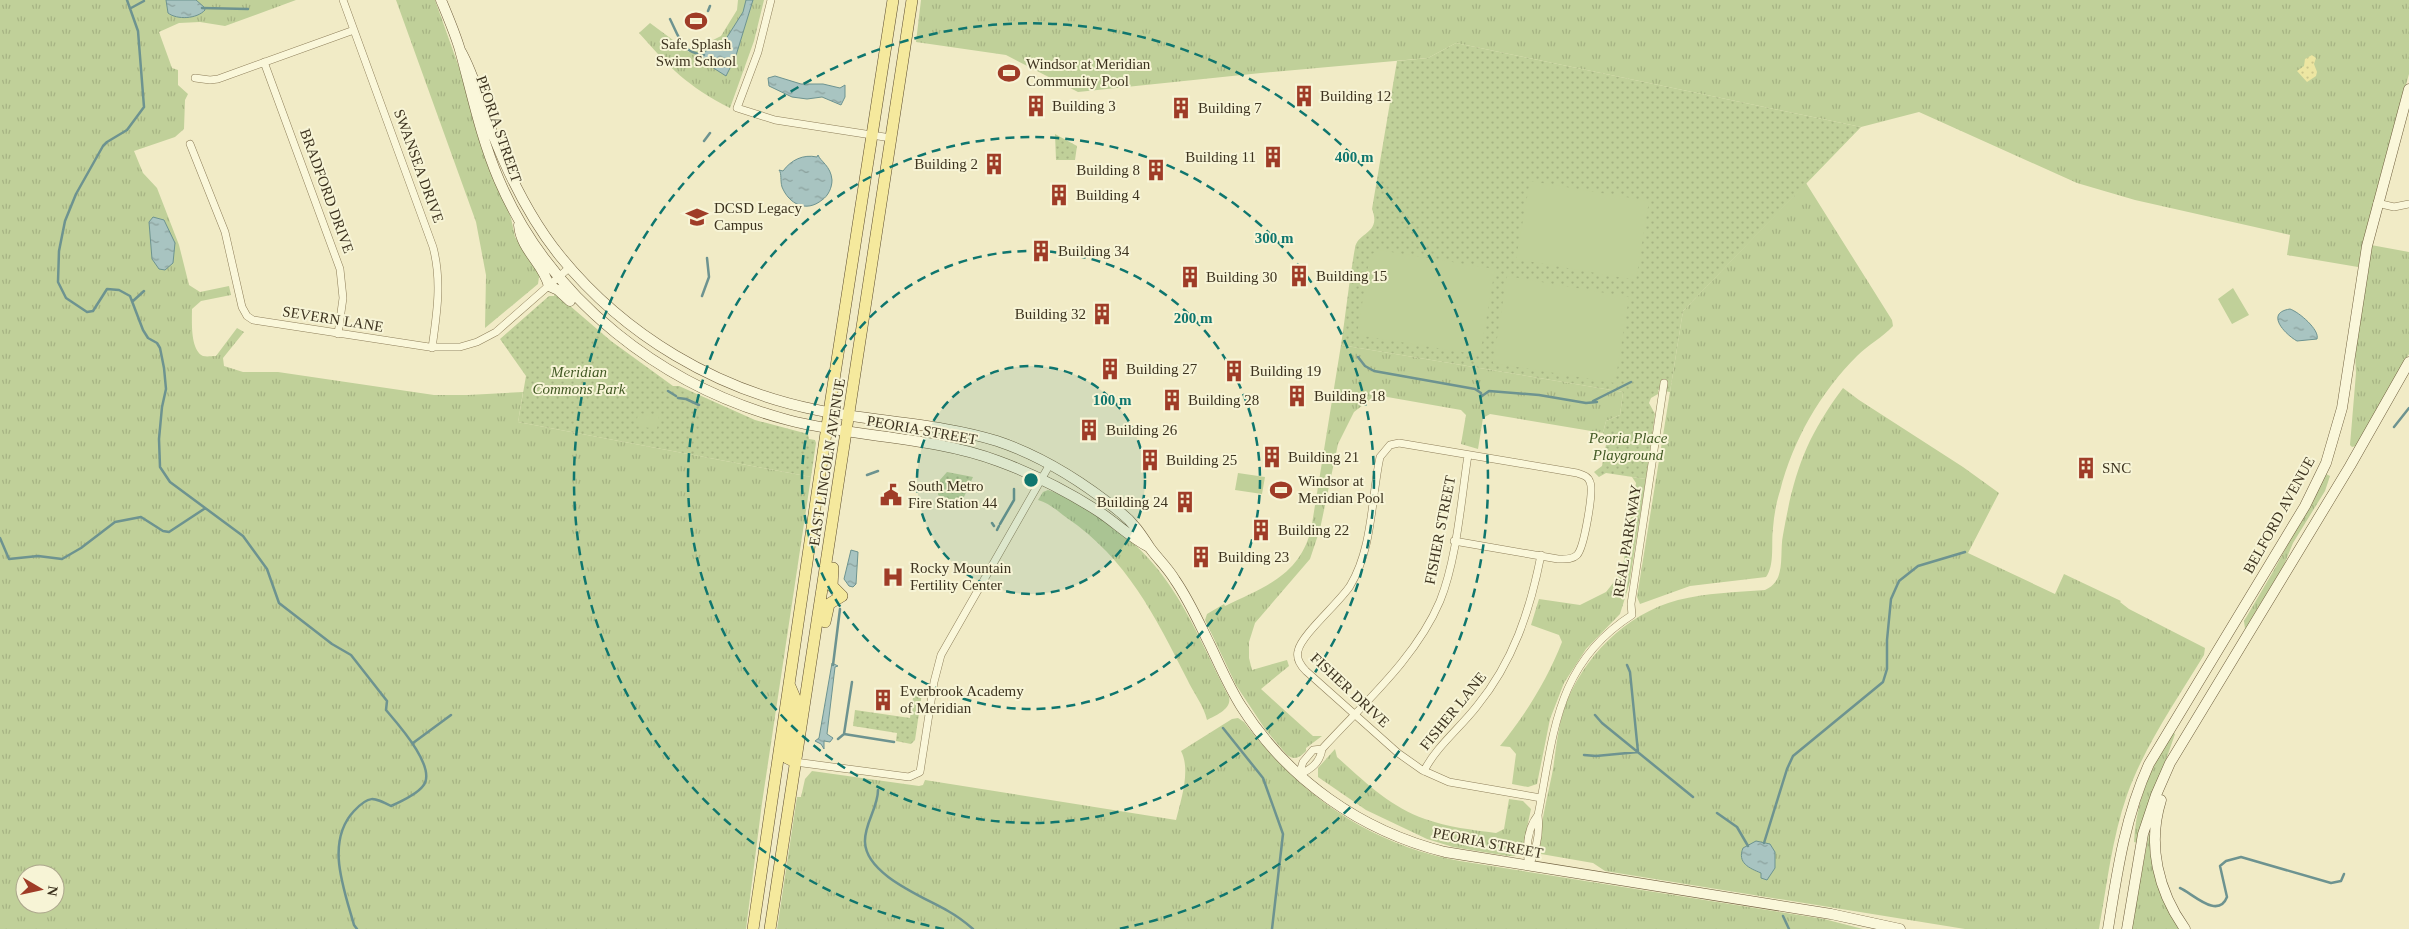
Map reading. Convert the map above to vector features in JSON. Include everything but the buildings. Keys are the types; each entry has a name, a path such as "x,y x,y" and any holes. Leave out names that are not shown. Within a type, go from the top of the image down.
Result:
{"main road":[{"name":"PEORIA STREET","path":"442,0 460,50 480,131 498,180 518,219 558,277 593,314 629,343 674,373 720,396 764,412 846,432 962,450 1000,462 1041,480 1095,509 1149,547"},
{"name":"EAST LINCOLN AVENUE","path":"754,929 829,412 893,0"},
{"name":"EAST LINCOLN AVENUE","path":"770,929 795,762 802,730 912,0"},
{"name":"PEORIA STREET","path":"460,50 468,65 492,133 511,176 539,226 570,268 623,320 688,363 744,389 786,403 829,412 928,427 1001,442 1050,464 1119,511 1143,535 1149,547 1170,571 1246,712 1269,744 1299,775 1347,811 1398,837 1445,852 1831,914 1900,929"},
{"name":"BELFORD AVENUE","path":"2108,929 2124,835 2135,799 2149,764 2305,506 2326,463 2342,408 2363,265 2377,203 2409,89"},
{"path":"518,219 523,243 544,273 549,286 563,294 614,340 629,343"},
{"path":"2127,929 2141,842 2162,782 2176,753 2345,474 2409,362"},
{"path":"815,642 823,635 829,604 842,596 832,586 833,568 828,552"},
{"path":"789,684 795,698 787,758 795,762"},
{"path":"2162,782 2163,794 2155,833 2156,859 2165,894 2185,929"}],"street":[{"name":"SWANSEA DRIVE","path":"344,0 434,247 439,288 432,348"},
{"path":"771,0 756,58 737,108 775,120 891,138"},
{"path":"195,78 215,80 354,30"},
{"name":"BRADFORD DRIVE","path":"264,62 340,269 343,298 338,334"},
{"name":"SEVERN LANE","path":"190,144 225,232 242,307 247,316 255,321 432,348 460,347 489,336 570,268"},
{"path":"2377,203 2394,207 2409,204"},
{"name":"REAL PARKWAY","path":"1541,798 1555,722 1568,687 1576,672 1596,645 1614,628 1632,615 1631,604 1656,448 1664,383"},
{"name":"FISHER DRIVE","path":"1468,455 1395,443 1388,446 1381,454 1364,552 1359,568 1345,593 1302,642 1297,653 1298,661 1306,671 1403,757 1424,771 1449,782 1541,798"},
{"path":"1454,541 1566,559 1574,557 1583,544 1591,494 1591,483 1588,478 1578,473 1468,455"},
{"name":"FISHER STREET","path":"1299,775 1312,769 1321,757 1322,749 1401,662 1426,627 1444,587 1454,541 1468,455"},
{"path":"795,762 909,777 917,775 921,768 932,688 941,655 1050,464"},
{"name":"FISHER LANE","path":"1424,771 1434,756 1483,699 1505,664 1530,605 1541,556"},
{"name":"FISHER STREET","path":"1299,775 1303,762 1313,750 1322,749"},
{"path":"1529,866 1534,854 1541,798"}],"green space":[{"path":"0,0 296,0 225,26 200,22 179,23 159,32 172,68 178,70 178,85 188,94 185,100 184,129 175,137 134,151 143,173 157,188 179,245 189,285 200,292 229,286 231,295 201,301 192,309 194,342 199,353 203,356 216,356 237,328 244,332 223,358 224,366 243,372 278,372 434,395 523,392 518,422 811,477 762,803 746,929 0,929"},
{"path":"396,0 435,0 461,73 480,141 511,218 515,237 542,277 539,277 538,284 485,328 486,275 476,222"},
{"path":"738,0 764,0 754,41 730,108 690,84 639,33 650,23 689,52 721,36 737,10"},
{"path":"921,0 2409,0 2409,74 2382,170 2358,267 2287,255 2290,235 2135,200 2077,183 1919,112 1861,127 1456,43 1428,58 1078,92 1006,55 916,42"},
{"name":"Peoria Place Playground","path":"1456,43 1861,127 1683,311 1670,392 1658,390 1658,394 1651,398 1649,403 1655,414 1646,479 1606,473 1599,477 1594,472 1602,466 1607,439 1603,433 1606,421 1620,415 1623,392 1341,345 1355,248 1374,223 1372,209 1397,61 1428,58"},
{"path":"1055,134 1077,146 1075,160 1056,160"},
{"path":"1530,181 1649,201 1636,280 1516,259"},
{"path":"1806,183 1892,320 1893,326 1861,352 1844,370 1820,402 1800,436 1777,500 1772,534 1772,560 1766,577 1690,586 1640,604 1637,597 1683,311"},
{"path":"2371,245 2409,252 2409,354 2356,446 2352,447 2350,445 2356,373 2355,353"},
{"path":"1379,250 1495,269 1480,355 1357,335 1370,255"},
{"path":"1507,276 1629,297 1615,383 1493,363"},
{"path":"2233,288 2249,315 2232,324 2218,299"},
{"name":"Meridian Commons Park","path":"555,293 611,341 673,386 679,386 755,420 808,434 809,439 815,440 816,443 811,477 518,422 526,376 500,339 549,296 554,296"},
{"path":"1341,345 1623,392 1620,415 1606,421 1603,433 1490,414 1483,418 1478,449 1461,444 1466,415 1461,410 1376,395 1354,412 1338,444 1320,529 1310,559 1255,623 1249,642 1249,658 1252,670 1287,660 1289,666 1261,689 1313,736 1322,736 1306,748 1302,755 1292,758 1287,755 1265,729 1236,685 1205,620 1207,614 1224,604 1225,606 1253,593 1278,578 1298,559 1305,546 1311,530"},
{"path":"1843,388 1999,493 1968,553 2055,594 2064,574 2121,601 2129,609 2205,648 2204,655 2152,741 2127,795 2114,844 2099,929 1965,929 1605,871 1593,863 1541,854 1540,852 1542,823 1560,724 1572,690 1582,672 1594,656 1623,627 1659,607 1678,600 1699,596 1765,590 1772,586 1777,580 1781,566 1782,542 1787,513 1803,457 1819,424"},
{"path":"638,413 659,416 657,429 636,426"},
{"path":"947,472 973,477 959,508 938,495 939,481"},
{"path":"1238,473 1265,477 1262,494 1235,490"},
{"path":"2326,474 2330,476 2325,491 2293,543 2284,565 2245,629 2244,621"},
{"path":"1632,477 1646,479 1629,585 1620,614 1586,649 1564,683 1550,719 1537,784 1528,787 1512,784 1516,754 1510,747 1500,746 1519,722 1535,696 1550,670 1562,642 1559,635 1531,625 1539,599 1580,605 1606,592 1622,572 1636,483"},
{"path":"1048,490 1092,513 1119,531 1160,571 1189,617 1229,697 1226,708 1207,720 1201,704 1138,590 1107,552 1088,534 1054,508 1038,500 1043,492"},
{"path":"914,691 922,693 915,740 911,744 896,741 897,733 853,726 855,710 910,718"},
{"path":"1238,718 1244,722 1288,772 1313,794 1338,812 1366,829 1427,853 1460,861 1824,919 1863,929 777,929 797,797 801,797 805,779 812,771 919,786 923,785 925,780 1176,820 1185,776 1184,759 1181,751 1232,719"},
{"path":"2172,732 2175,734 2137,843 2134,842 2135,827 2141,798 2157,759"},
{"path":"1335,749 1337,757 1378,792 1400,808 1434,822 1496,833 1504,829 1509,799 1523,801 1531,809 1522,851 1515,856 1508,856 1453,847 1427,839 1366,810 1318,777 1318,768"},
{"path":"2150,835 2181,929 2131,929"}],"sand":[{"path":"2312,55 2316,58 2314,64 2317,72 2316,76 2307,82 2297,71 2304,66 2305,59"}],"water":[{"path":"166,0 196,0 205,10 192,17 176,17 168,13"},
{"path":"746,0 753,0 734,62 736,64 732,64 726,76 704,62 703,58 697,57 724,42 743,12"},
{"path":"775,76 801,84 823,84 840,88 845,85 845,97 841,105 822,97 807,99 792,97 769,86 768,78"},
{"path":"818,155 831,175 830,189 826,196 816,204 810,206 799,205 785,193 779,170 783,171 798,159 807,156 817,157"},
{"path":"153,217 164,220 175,243 173,263 165,270 159,269 152,259 149,222"},
{"path":"2290,309 2303,317 2312,326 2317,339 2297,341 2283,329 2278,319 2279,315 2282,311"},
{"path":"851,550 858,552 856,584 853,587 849,586 844,579"},
{"path":"832,663 838,666 835,667 827,734 833,738 830,742 824,741 824,749 821,744 815,741 819,738"},
{"path":"1756,841 1770,844 1775,852 1775,868 1767,880 1761,878 1761,873 1745,864 1742,858 1743,848"}],"waterway":[{"path":"127,0 138,31 144,107 127,130 103,146 76,194 65,221 59,251 58,282 66,298 87,312 93,311 107,289 119,290 130,296 143,330 148,338 157,343 160,348 164,368 166,389 159,439 160,467 170,482 243,536 267,569 279,603 332,644 351,655 387,701 386,710 421,757 426,778 423,786 417,792 391,806 375,799 368,800 354,811 345,823 340,837 339,866 354,925 357,929"},
{"path":"131,8 144,1"},
{"path":"708,11 710,6"},
{"path":"202,8 248,9"},
{"path":"670,19 682,43 691,51 704,55"},
{"path":"704,141 710,133"},
{"path":"702,296 709,277 707,258"},
{"path":"133,301 144,291"},
{"path":"1358,357 1365,366 1374,371 1475,389 1481,393 1481,397"},
{"path":"1593,401 1631,382"},
{"path":"668,391 676,396"},
{"path":"1482,396 1489,391 1539,395 1586,403 1597,402"},
{"path":"678,398 686,399 699,405"},
{"path":"2394,427 2409,408"},
{"path":"867,475 878,471"},
{"path":"1000,524 1014,500 1014,489"},
{"path":"0,538 9,559 38,556 62,559 81,548 115,522 141,517 163,531 169,532 204,509"},
{"path":"997,530 999,526"},
{"path":"1764,843 1787,769 1793,756 1883,682 1887,669 1887,640 1891,599 1899,581 1918,566 1965,552"},
{"path":"833,665 840,609"},
{"path":"1584,755 1596,756 1638,752 1630,672 1627,665"},
{"path":"838,739 844,734 852,682"},
{"path":"413,743 451,715"},
{"path":"1595,715 1602,723 1693,797"},
{"path":"1223,728 1263,778 1283,834 1272,929"},
{"path":"844,734 894,742"},
{"path":"878,790 876,803 865,835 868,854 875,865 898,884 951,913 973,929"},
{"path":"1717,813 1737,827 1748,846"},
{"path":"2180,888 2211,906 2218,906 2227,897 2220,866 2226,861 2241,857 2331,883 2341,881 2344,874"},
{"path":"1783,916 1789,929"}],"place":[{"name":"Safe Splash Swim School","path":"696,21"},
{"name":"Windsor at Meridian Community Pool","path":"1009,73"},
{"name":"Building 12","path":"1304,96"},
{"name":"Building 3","path":"1036,106"},
{"name":"Building 7","path":"1181,108"},
{"name":"Building 11","path":"1273,157"},
{"name":"Building 2","path":"994,164"},
{"name":"Building 8","path":"1156,170"},
{"name":"Building 4","path":"1059,195"},
{"name":"DCSD Legacy Campus","path":"697,217"},
{"name":"Building 34","path":"1041,251"},
{"name":"Building 15","path":"1299,276"},
{"name":"Building 30","path":"1190,277"},
{"name":"Building 32","path":"1102,314"},
{"name":"Building 27","path":"1110,369"},
{"name":"Building 19","path":"1234,371"},
{"name":"Building 18","path":"1297,396"},
{"name":"Building 28","path":"1172,400"},
{"name":"Building 26","path":"1089,430"},
{"name":"Building 21","path":"1272,457"},
{"name":"Building 25","path":"1150,460"},
{"name":"SNC","path":"2086,468"},
{"name":"Windsor at Meridian Pool","path":"1281,490"},
{"name":"South Metro Fire Station 44","path":"891,495"},
{"name":"Building 24","path":"1185,502"},
{"name":"Building 22","path":"1261,530"},
{"name":"Building 23","path":"1201,557"},
{"name":"Rocky Mountain Fertility Center","path":"893,577"},
{"name":"Everbrook Academy of Meridian","path":"883,700"}]}
